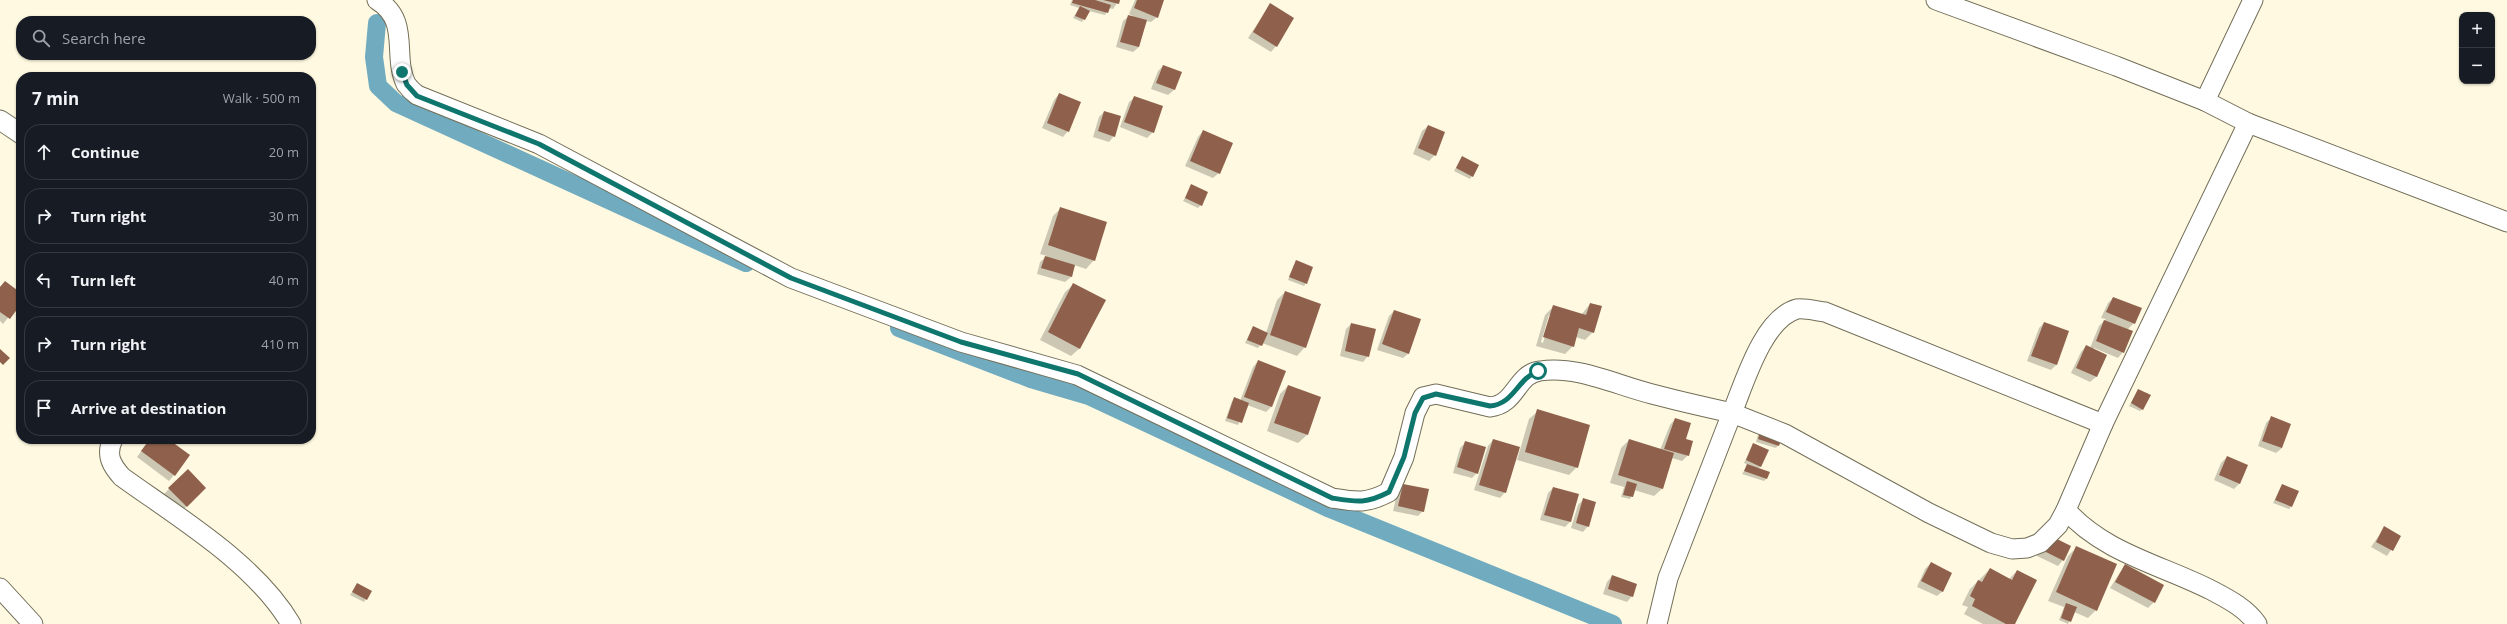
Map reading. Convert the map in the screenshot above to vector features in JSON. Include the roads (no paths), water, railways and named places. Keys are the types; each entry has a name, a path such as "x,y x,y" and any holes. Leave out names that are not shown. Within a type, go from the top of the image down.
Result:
{"street":[{"path":"377,0 393,14 398,31 402,72 407,85 417,96 539,144 791,278 961,342 1078,374 1332,498 1360,503 1375,500 1389,492 1404,457 1415,413 1423,398 1436,394 1490,406 1497,406 1511,398 1529,374 1538,371 1560,368 1652,394 1732,413 1785,434 1929,513 1991,543 2012,549 2027,548 2040,543 2058,525 2066,510 2103,424 2248,122"},
{"path":"1936,0 2205,101 2248,122 2507,222"},
{"path":"2205,101 2253,0"},
{"path":"0,120 16,131"},
{"path":"1657,624 1668,578 1732,413 1757,352 1770,330 1784,314 1798,309 1825,312 2103,424"},
{"path":"112,444 109,456 112,466 122,477 203,536 246,571 279,603 291,624"},
{"path":"2066,510 2081,527 2096,537 2114,547 2194,581 2231,600 2252,616 2258,624"},
{"path":"0,588 33,624"}],"waterway":[{"path":"377,23 374,57 378,86 396,103 746,263"},
{"path":"899,328 1031,379 1089,396 1330,509 1613,624"}]}
